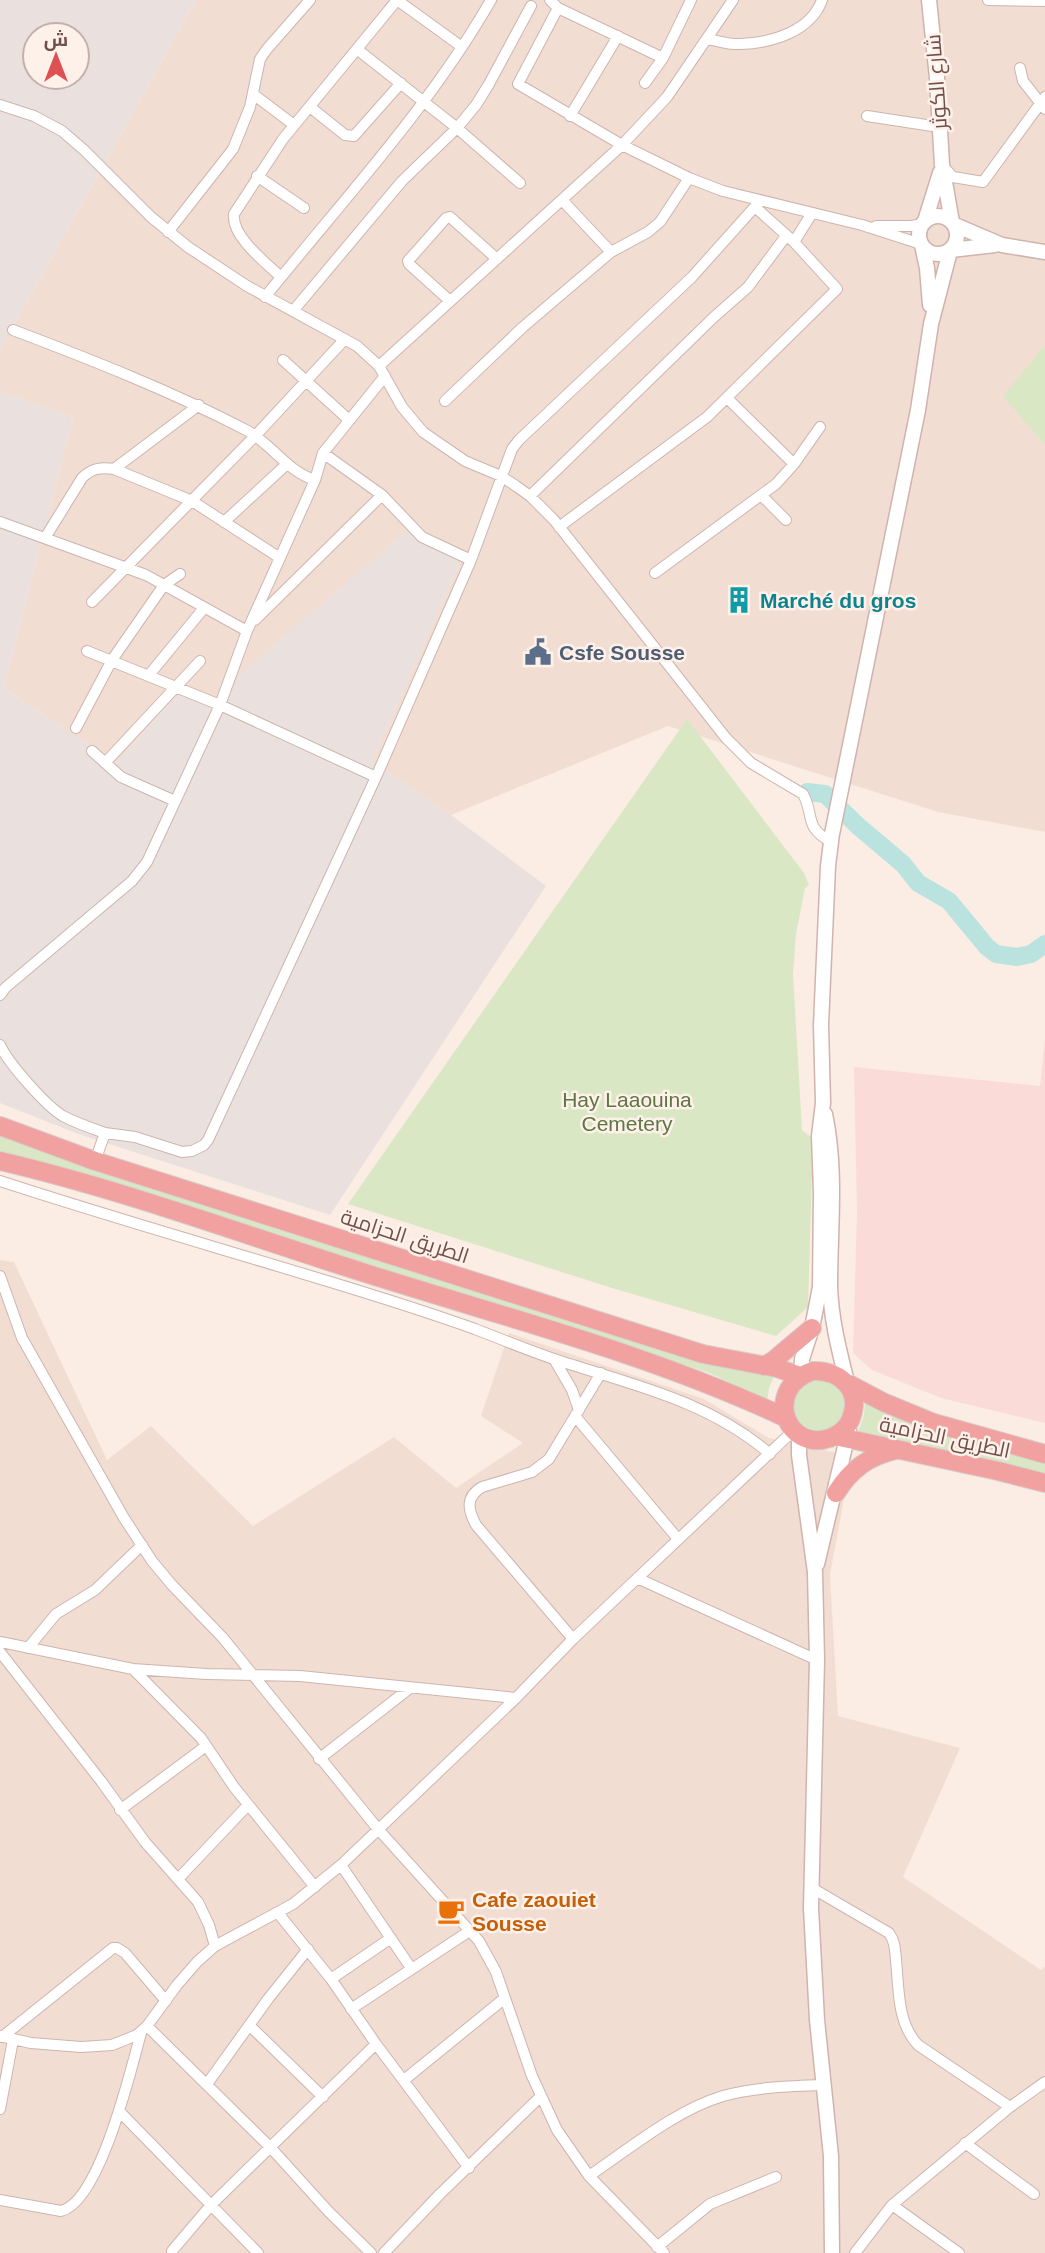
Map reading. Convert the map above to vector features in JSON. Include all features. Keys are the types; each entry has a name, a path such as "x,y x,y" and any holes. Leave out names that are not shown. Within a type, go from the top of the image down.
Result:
{"highway":[{"name":"الطريق الحزامية","path":"0,1126 95,1161 703,1354 800,1375 823,1371 883,1402 934,1423 1045,1454"},
{"name":"الطريق الحزامية","path":"0,1161 87,1184 693,1377 817,1440 841,1438 1045,1483"},
{"path":"764,1366 812,1328"},
{"path":"793,1427 784,1408 787,1390 800,1375"},
{"name":"الطريق الحزامية","path":"841,1438 850,1419 853,1402 848,1383"},
{"path":"836,1493 856,1468 883,1452 899,1449"}],"main road":[{"name":"شارع الكوثر","path":"929,0 942,164"},
{"path":"931,324 929,285 919,234 937,187 942,164"},
{"path":"800,1375 820,1287 819,1136 823,1103 821,1025 828,866 841,786 918,410 931,324 950,250 958,236 942,164"},
{"path":"924,222 942,216 1002,245 1045,252"},
{"path":"922,245 926,250 938,254 950,250 1002,245"},
{"path":"823,1103 830,1136 833,1191 831,1305 848,1383"},
{"path":"793,1427 815,1572 817,1660 812,1888 814,1980 831,2156 832,2253"},
{"path":"815,1572 836,1493 841,1438"}],"street":[{"path":"168,232 233,149 250,107 260,59 310,0"},
{"path":"281,276 240,236 233,220 257,176 294,125 397,0 462,47"},
{"path":"265,296 424,102 491,0"},
{"path":"550,0 558,8 663,58"},
{"path":"645,83 663,58 691,0"},
{"path":"379,366 622,145 667,97 733,0"},
{"path":"708,39 739,44 764,41 786,34 814,17 822,0"},
{"path":"988,0 1045,1"},
{"path":"293,311 402,181 457,128 489,84 531,6"},
{"path":"558,8 518,84 622,145 689,178 758,204 862,225 922,245"},
{"path":"570,116 618,36"},
{"path":"358,50 457,128 520,183"},
{"path":"942,164 953,177 982,182 1044,103 1023,81 1020,68"},
{"path":"310,107 345,135 354,136 401,83"},
{"path":"253,94 294,125"},
{"path":"0,105 34,116 62,131 168,232 188,247 265,296 369,355 379,366 402,407 423,432 465,461 501,476 530,496 559,527 726,738 751,763 803,794 816,831 832,838"},
{"path":"867,116 939,127"},
{"path":"257,176 304,208"},
{"path":"445,401 523,327 611,251 648,232 660,222 689,178"},
{"path":"562,200 611,251"},
{"path":"559,527 707,416 837,289 758,204"},
{"path":"0,1045 50,1106 63,1116 105,1133 135,1137 182,1152 204,1145 376,777 471,559 512,449 692,277 758,204"},
{"path":"530,496 714,317 737,299 812,213"},
{"path":"450,301 408,261 446,218 450,217 497,259"},
{"path":"862,225 896,227 924,222"},
{"path":"13,330 199,405 256,435 287,464 315,480"},
{"path":"93,602 256,435 345,339"},
{"path":"283,360 349,420"},
{"path":"0,995 132,881 147,862 219,705 248,628 315,480 323,453 385,376"},
{"path":"727,398 794,464"},
{"path":"114,469 199,405"},
{"path":"655,573 776,484 820,427"},
{"path":"323,453 382,495 422,537 471,559"},
{"path":"224,523 287,464"},
{"path":"45,538 88,472 103,468 114,469 192,501 280,558"},
{"path":"248,628 382,495"},
{"path":"761,495 786,520"},
{"path":"0,522 146,575 204,608 248,628"},
{"path":"76,728 112,660 164,585 180,574"},
{"path":"149,675 204,608"},
{"path":"87,651 219,705 376,777"},
{"path":"105,763 200,661"},
{"path":"92,751 121,777 175,801"},
{"path":"95,1161 105,1133"},
{"path":"0,1181 341,1286 601,1373 707,1412 732,1425 770,1454"},
{"path":"0,1276 22,1338 142,1545 172,1585 223,1638 378,1829 479,1941 505,1998 540,2097 557,2130 589,2176 661,2250 710,2204 776,2177"},
{"path":"554,1359 572,1390 577,1413 678,1539"},
{"path":"573,1639 476,1525 469,1504 475,1491 482,1487 532,1472 549,1459 601,1373"},
{"path":"0,2200 61,2211 68,2209 79,2199 100,2161 120,2111 144,2029 197,1962 215,1946 278,1913 341,1865 516,1698 573,1639 770,1454 793,1427"},
{"path":"28,1648 56,1614 95,1590 142,1545"},
{"path":"637,1578 817,1660"},
{"path":"0,1642 133,1669 300,1676 516,1698"},
{"path":"0,1652 101,1781 120,1810 198,1902 215,1946"},
{"path":"133,1669 206,1745 227,1778 315,1887"},
{"path":"319,1759 410,1688"},
{"path":"120,1810 206,1745"},
{"path":"178,1878 248,1805"},
{"path":"341,1865 411,1968"},
{"path":"812,1888 892,1937 901,2008 912,2039 1010,2107"},
{"path":"278,1913 331,1979 469,2168"},
{"path":"351,2009 471,1930"},
{"path":"331,1979 391,1938"},
{"path":"0,2109 5,2038 113,1948 125,1953 166,2001"},
{"path":"207,2084 308,1949"},
{"path":"404,2080 505,1998"},
{"path":"250,2025 323,2096"},
{"path":"5,2038 58,2046 96,2047 112,2045 144,2029"},
{"path":"144,2029 207,2084 371,2253"},
{"path":"172,2251 211,2205 376,2044"},
{"path":"855,2253 892,2205 965,2143 1045,2082"},
{"path":"589,2176 669,2123 715,2099 772,2087 824,2085"},
{"path":"384,2253 440,2194 540,2097"},
{"path":"120,2111 258,2253"},
{"path":"965,2143 1034,2194"},
{"path":"892,2205 959,2253"}],"shaded area":[{"path":"0,0 196,0 0,350"},
{"path":"196,0 1045,0 1045,832 938,812 668,726 451,815 372,761 462,559 222,711 178,693 116,764 4,688 73,417 0,392 0,350"},
{"path":"0,392 73,417 4,688 116,764 178,693 222,710 238,676 405,532 462,559 372,761 451,815 546,886 330,1215 78,1134 0,1103"},
{"path":"1045,1038 1045,1423 941,1398 872,1370 853,1353 857,1212 854,1067 1040,1086"},
{"path":"0,1260 14,1262 107,1460 151,1426 253,1526 394,1437 456,1488 523,1443 481,1416 509,1333 704,1399 769,1438 852,1456 830,1575 838,1716 960,1748 903,1877 1041,1970 1045,1966 1045,2253 0,2253"}],"green space":[{"path":"1045,345 1045,445 1003,396"},
{"name":"Hay Laaouina Cemetery","path":"687,719 804,873 809,885 805,888 796,934 793,974 802,1130 811,1137 808,1307 776,1336 612,1288 348,1204"},
{"path":"0,1132 775,1374 767,1403 753,1393 707,1372 319,1250 0,1156"},
{"path":"809,1378 831,1378 846,1393 845,1416 835,1428 811,1430 798,1422 794,1415 793,1392"},
{"path":"865,1400 1045,1461 1045,1480 856,1438 864,1415"}],"waterway":[{"path":"807,792 825,794 903,864 918,883 949,901 996,954 1017,957 1031,954 1045,944"}],"place":[{"name":"Marché du gros","path":"739,600"},
{"name":"Csfe Sousse","path":"538,652"},
{"name":"Cafe zaouiet Sousse","path":"451,1911"}]}
